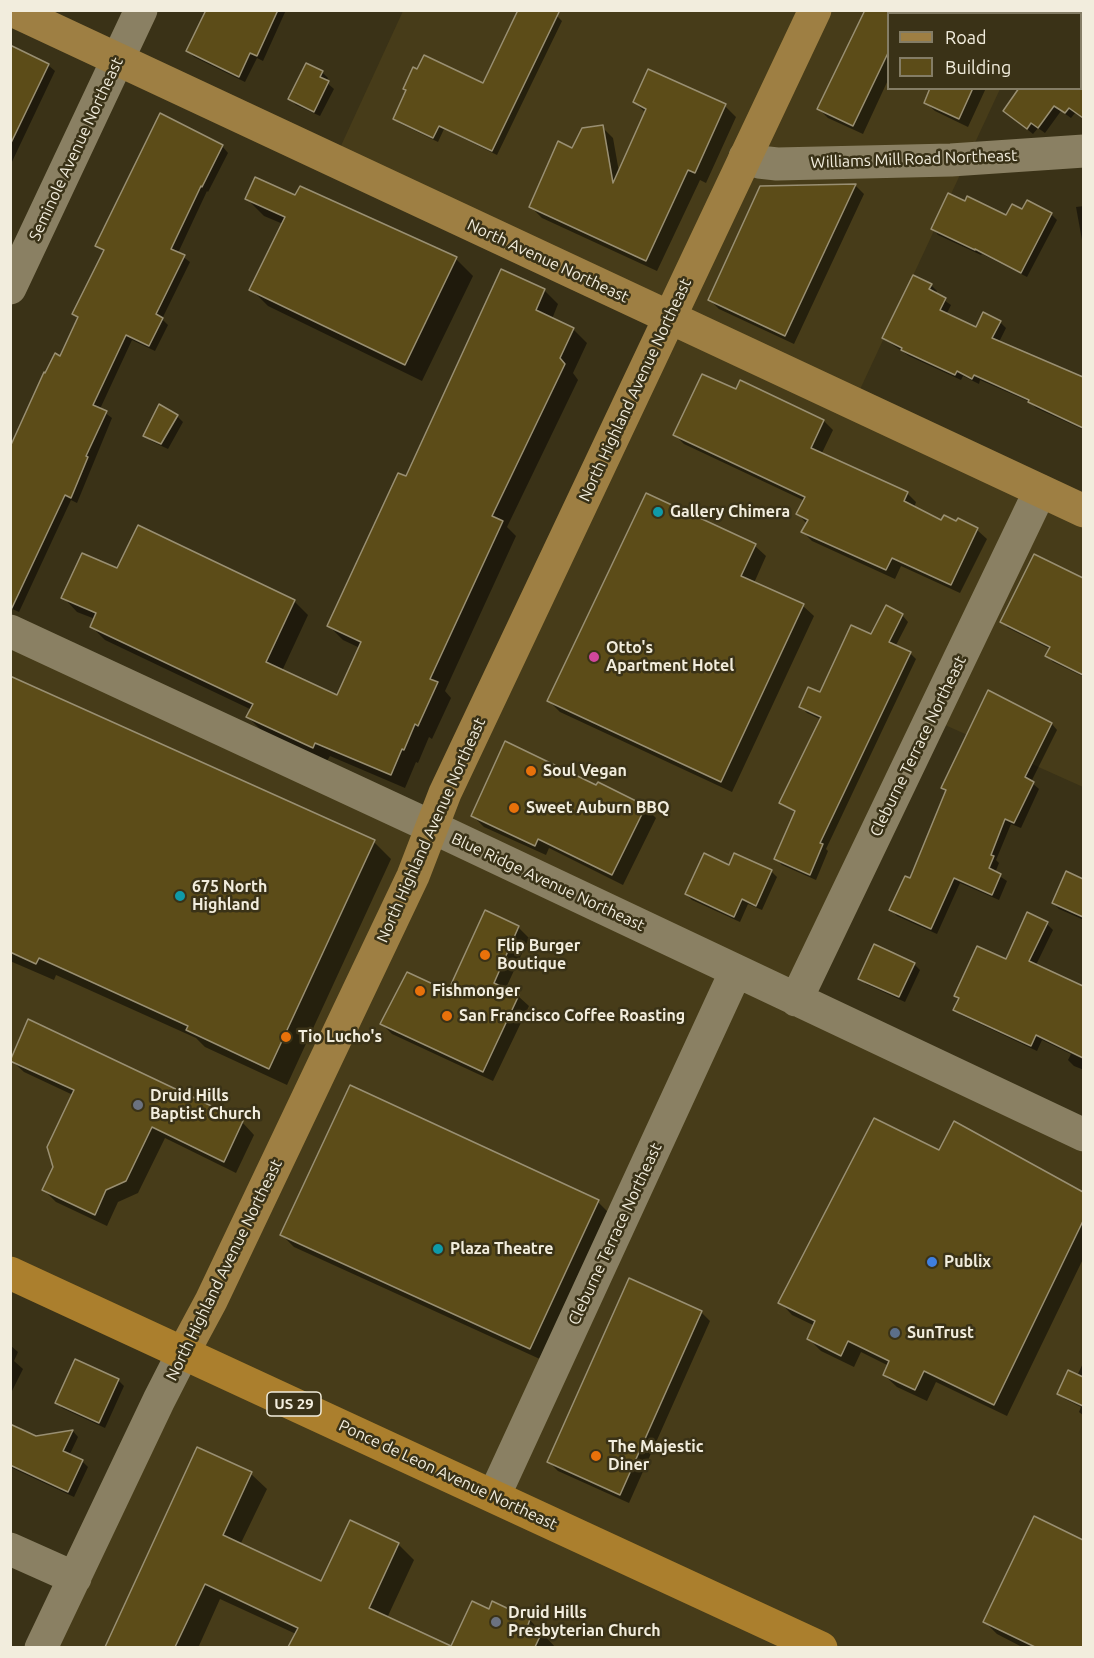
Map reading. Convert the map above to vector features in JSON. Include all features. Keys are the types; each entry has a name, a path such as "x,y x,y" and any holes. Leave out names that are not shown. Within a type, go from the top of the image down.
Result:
{"highway":[{"name":"Ponce de Leon Avenue Northeast","path":"10,1273 821,1647"}],"main road":[{"name":"North Avenue Northeast","path":"12,10 1083,511"},
{"name":"North Highland Avenue Northeast","path":"183,1353 227,1268 408,886 445,793 815,10"}],"street":[{"name":"Seminole Avenue Northeast","path":"10,288 141,10"},
{"name":"Williams Mill Road Northeast","path":"745,157 759,162 777,164 959,159 1083,151"},
{"name":"Cleburne Terrace Northeast","path":"796,1000 1040,491"},
{"name":"Blue Ridge Avenue Northeast","path":"10,631 432,827 1083,1136"},
{"name":"Cleburne Terrace Northeast","path":"494,1496 736,971"},
{"name":"North Highland Avenue Northeast","path":"41,1647 183,1353"},
{"path":"10,1548 75,1578"}],"shaded area":[{"path":"403,11 1037,11 887,12 887,90 1000,90 856,398 1083,507 1083,787 934,720 804,999 1083,1133 1083,1647 41,1647 183,1353 11,1270 10,641 421,837 657,313 334,161"}],"building":[{"path":"206,10 278,10 257,56 250,53 239,77 186,51"},
{"path":"518,10 560,10 492,151 439,126 433,138 393,119 413,67 417,69 424,55 483,83"},
{"path":"865,10 888,10 887,55 853,126 817,109"},
{"path":"10,45 49,64 10,145"},
{"path":"306,63 323,71 320,77 329,81 314,112 288,99"},
{"path":"648,69 726,104 695,173 688,170 646,261 529,207 558,141 572,148 582,128 603,125 613,183 646,109 633,102"},
{"path":"1083,88 1083,118 1069,108 1065,113 1054,106 1038,128 1031,123 1027,129 1003,111 1018,90 1082,90"},
{"path":"929,90 972,90 959,119 924,103"},
{"path":"160,113 223,145 171,249 185,255 156,314 163,318 149,346 126,335 93,405 107,411 86,456 88,457 71,498 65,495 10,612 10,447 44,372 55,353 60,356 78,317 72,314 104,250 95,246"},
{"path":"255,177 295,195 300,186 457,257 405,365 249,290 285,217 245,199"},
{"path":"856,184 785,336 708,300 760,186"},
{"path":"948,193 965,201 967,196 1006,215 1012,204 1022,209 1027,200 1052,213 1021,273 931,229"},
{"path":"501,269 545,289 536,310 574,328 560,358 565,364 492,516 503,521 430,679 438,682 418,726 415,724 391,775 315,743 313,748 246,717 253,704 90,627 96,613 61,598 82,553 117,568 138,525 295,600 266,662 337,695 361,642 327,626 398,473 406,476"},
{"path":"913,275 932,284 929,289 946,298 940,310 976,327 983,312 1001,321 992,338 1083,377 1083,428 974,375 972,379 957,371 955,375 901,350 902,348 882,338"},
{"path":"702,374 736,389 740,380 824,420 811,448 908,492 904,501 941,520 944,515 956,521 958,518 978,528 951,585 892,558 886,570 801,532 808,520 796,514 805,497 673,435"},
{"path":"159,404 178,415 161,444 143,436"},
{"path":"646,493 756,544 741,576 804,604 721,782 547,701"},
{"path":"1034,554 1083,578 1083,675 1045,656 1050,647 1000,622"},
{"path":"886,605 903,614 889,642 911,652 820,843 823,844 810,875 774,859 795,811 779,803 821,717 799,707 808,687 820,692 851,625 871,634"},
{"name":"675 North Highland","path":"10,676 375,840 269,1069 186,1030 188,1026 39,958 36,964 10,952"},
{"path":"988,690 1052,723 1025,777 1034,782 1014,823 1005,819 991,855 994,856 989,868 1001,874 992,895 954,878 931,929 889,910 905,876 910,878 946,790 941,788"},
{"path":"505,741 596,785 598,782 646,806 612,875 538,839 535,846 471,816"},
{"path":"704,853 729,865 734,853 772,870 756,906 742,899 734,917 685,894"},
{"path":"1066,871 1083,879 1083,917 1052,903"},
{"name":"San Francisco Coffee Roasting","path":"485,910 519,926 494,983 519,995 483,1072 380,1024 407,972 448,991"},
{"path":"1027,912 1048,922 1029,961 1083,986 1083,1058 1036,1035 1031,1046 953,1010 959,998 954,996 977,946 1006,959"},
{"path":"874,944 915,963 899,997 858,979"},
{"name":"Druid Hills Baptist Church","path":"28,1019 243,1121 224,1162 152,1127 126,1181 106,1190 95,1215 42,1190 53,1167 47,1147 74,1090 10,1061"},
{"path":"350,1085 599,1200 530,1349 280,1235"},
{"name":"Publix","path":"874,1118 939,1150 954,1121 1083,1192 1083,1221 994,1405 924,1371 915,1390 883,1375 889,1361 848,1341 841,1356 807,1339 815,1321 778,1303"},
{"path":"629,1278 702,1311 620,1495 547,1462"},
{"path":"75,1359 119,1379 99,1423 55,1403"},
{"path":"1068,1370 1083,1377 1083,1406 1057,1394"},
{"path":"10,1424 36,1436 73,1430 63,1451 83,1460 68,1492 10,1465"},
{"path":"197,1447 252,1472 223,1535 321,1581 350,1520 399,1543 369,1608 451,1646 472,1601 489,1609 492,1601 530,1619 528,1625 542,1632 535,1647 288,1647 298,1628 205,1584 175,1647 105,1647"},
{"path":"1034,1516 1083,1540 1083,1647 1035,1647 983,1622"}],"place":[{"name":"Gallery Chimera","path":"658,512"},
{"name":"Otto's Apartment Hotel","path":"594,657"},
{"name":"Soul Vegan","path":"531,771"},
{"name":"Sweet Auburn BBQ","path":"514,808"},
{"name":"675 North Highland","path":"180,896"},
{"name":"Flip Burger Boutique","path":"485,955"},
{"name":"Fishmonger","path":"420,991"},
{"name":"San Francisco Coffee Roasting","path":"447,1016"},
{"name":"Tio Lucho's","path":"286,1037"},
{"name":"Druid Hills Baptist Church","path":"138,1105"},
{"name":"Plaza Theatre","path":"438,1249"},
{"name":"Publix","path":"932,1262"},
{"name":"SunTrust","path":"895,1333"},
{"name":"The Majestic Diner","path":"596,1456"},
{"name":"Druid Hills Presbyterian Church","path":"496,1622"}]}
